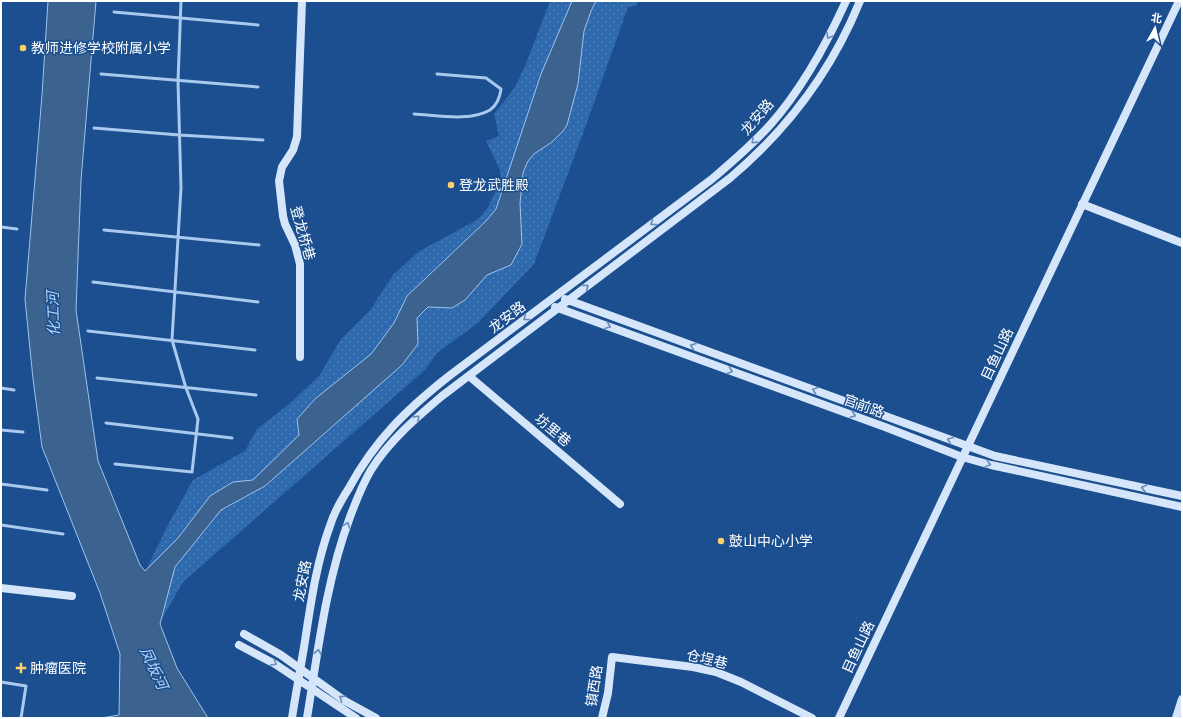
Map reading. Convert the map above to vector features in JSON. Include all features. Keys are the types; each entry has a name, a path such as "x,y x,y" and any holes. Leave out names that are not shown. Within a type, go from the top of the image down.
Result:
{"main road":[{"name":"登龙桥巷","path":"300,357 300,264 295,244 285,224 279,181 282,167 293,150 297,137 302,1"},
{"name":"龙安路","path":"292,718 316,577 331,521 359,469 381,439 418,401 545,303 712,179 759,137 782,109 807,73 833,30 846,1"},
{"name":"龙安路","path":"307,718 330,582 345,530 361,490 371,470 395,440 420,414 730,178 764,148 804,100 822,73 848,29 860,1"},
{"name":"目鱼山路","path":"839,718 1179,1"},
{"path":"1082,204 1182,243"},
{"name":"官前路","path":"555,296 995,456 1182,496"},
{"name":"官前路","path":"545,303 877,424 962,457 991,465 1182,507"},
{"name":"坊里巷","path":"468,376 620,504"},
{"path":"1,588 72,596"},
{"path":"244,634 281,655 346,701 376,718"},
{"path":"239,645 276,664 356,718"},
{"name":"镇西路","path":"602,718 608,693 612,657"},
{"name":"仓埕巷","path":"612,657 693,667 716,672 741,682 812,718"},
{"path":"1176,718 1182,699"}],"lane":[{"path":"116,464 192,472 198,419 186,388 172,340 181,188 178,81 181,1"},
{"path":"114,12 258,25"},
{"path":"101,74 258,87"},
{"path":"414,114 469,117 490,110 499,100 501,89 486,78 437,74"},
{"path":"94,128 263,140"},
{"path":"1,227 17,229"},
{"path":"104,230 259,245"},
{"path":"93,282 258,302"},
{"path":"88,331 255,350"},
{"path":"97,378 256,396"},
{"path":"1,388 14,390"},
{"path":"106,424 232,438"},
{"path":"1,430 22,432"},
{"path":"1,484 47,490"},
{"path":"1,525 63,534"},
{"path":"1,682 26,686 21,718"}],"shaded area":[{"path":"550,1 637,1 637,5 628,7 534,264 478,323 437,353 426,369 183,582 159,624 145,572 169,523 193,480 245,451 257,429 287,406 319,376 341,339 371,309 393,275 418,252 475,221 487,209 501,180 500,170 486,141 499,136 494,114 515,87 525,66"}],"water":[{"path":"48,1 96,1 81,180 76,310 98,461 140,565 145,571 178,538 210,496 233,482 253,480 299,435 297,419 316,398 371,354 394,323 407,296 486,221 496,209 541,74 572,1 596,1 584,31 578,84 567,125 552,142 534,154 528,161 523,173 520,203 522,244 511,265 487,275 465,300 452,308 428,307 417,318 418,344 402,365 265,486 221,510 175,567 160,624 177,668 208,718 101,718 119,715 120,654 100,593 42,447 25,299 42,95"}],"place":[{"name":"教师进修学校附属小学","path":"23,48"},
{"name":"登龙武胜殿","path":"451,185"},
{"name":"鼓山中心小学","path":"721,541"},
{"name":"肿瘤医院","path":"21,668"}],"water label":[{"name":"化工河","path":"53,314"},
{"name":"凤坂河","path":"154,668"}]}
